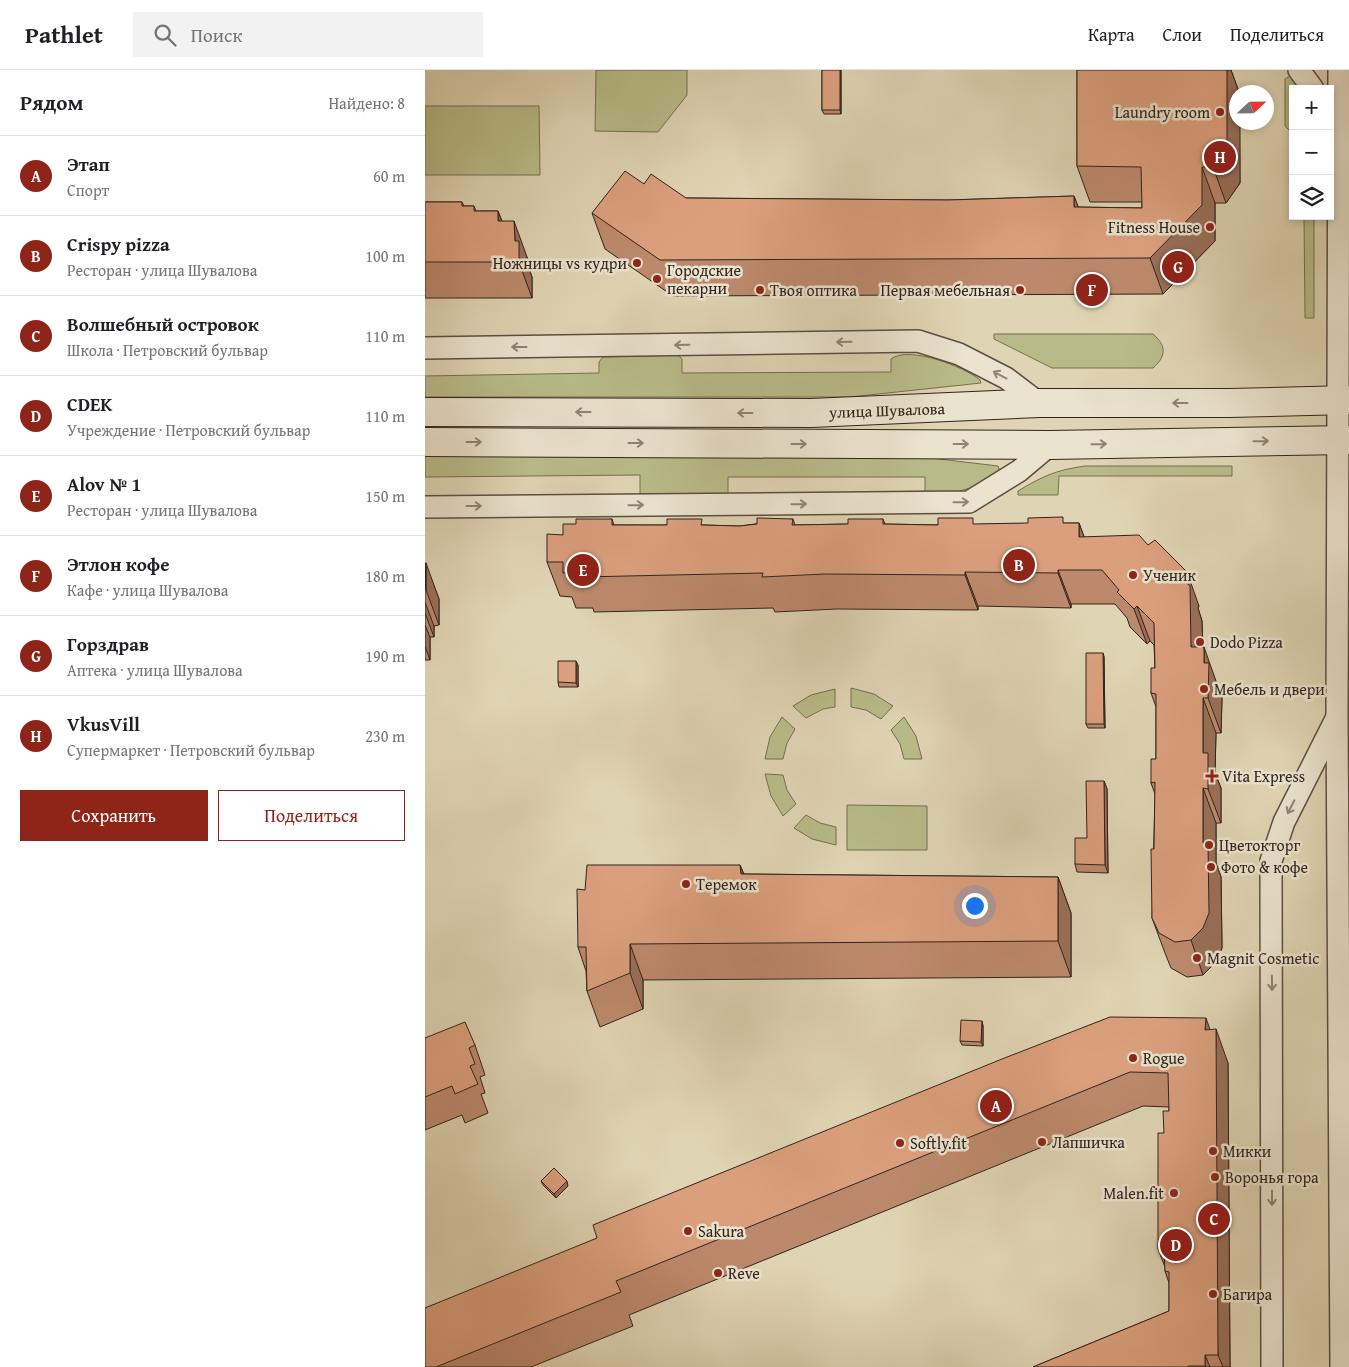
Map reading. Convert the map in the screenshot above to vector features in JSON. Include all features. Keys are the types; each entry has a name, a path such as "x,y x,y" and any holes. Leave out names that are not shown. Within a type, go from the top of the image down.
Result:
{"street":[{"path":"1299,70 1310,85"},
{"path":"1339,70 1335,119 1344,400 1337,717 1341,1367"},
{"path":"425,348 918,341 959,354 1006,378 1039,404"},
{"name":"улица Шувалова","path":"425,412 811,413 1039,404 1344,400"},
{"name":"улица Шувалова","path":"425,442 1050,445 1344,440"},
{"path":"425,506 969,502 1019,471 1050,445"},
{"path":"1272,1367 1271,861 1283,822 1337,717"}],"green space":[{"path":"596,70 687,70 687,95 658,132 595,131"},
{"path":"1290,76 1297,85 1289,85 1289,130 1285,126 1285,79"},
{"path":"425,106 539,106 540,175 425,175"},
{"path":"1304,220 1314,220 1314,318 1305,318"},
{"path":"994,334 1153,334 1162,346 1163,355 1158,364 1153,368 1052,368 994,339"},
{"path":"675,355 682,359 682,373 891,372 891,359 899,355 923,356 962,369 980,380 981,383 850,397 425,397 425,376 599,373 599,362 603,357"},
{"path":"906,455 998,466 1000,471 973,487 953,493 925,494 925,477 728,477 728,494 640,494 640,475 425,477 425,456"},
{"path":"1085,466 1232,466 1232,476 1059,476 1058,495 1018,495 1018,491 1043,478 1066,469"},
{"path":"851,688 874,694 893,706 881,719 866,710 851,707"},
{"path":"835,689 835,707 823,709 806,718 793,706 811,695"},
{"path":"782,717 795,729 787,743 783,759 765,759 770,737"},
{"path":"904,717 916,736 922,759 904,759 900,744 891,730"},
{"path":"765,774 783,775 787,790 796,804 783,816 771,796"},
{"path":"847,805 927,806 927,850 847,850"},
{"path":"806,815 820,823 836,827 836,845 812,839 794,828"}],"building":[{"path":"822,70 840,70 840,110 822,110"},
{"path":"1077,70 1227,70 1227,147 1213,167 1202,167 1202,205 1150,258 660,260 592,213 625,171 644,184 651,174 686,198 948,200 1074,196 1074,207 1142,208 1141,167 1077,166"},
{"path":"425,202 462,202 462,206 474,206 474,211 498,211 498,221 514,221 515,241 519,241 519,262 425,262"},
{"path":"1063,517 1063,523 1079,523 1079,537 1139,535 1148,545 1155,540 1187,572 1181,578 1190,586 1191,647 1204,647 1204,663 1209,663 1208,698 1203,698 1203,753 1208,753 1208,789 1203,788 1203,843 1208,843 1209,913 1203,928 1191,940 1175,942 1159,933 1152,918 1151,849 1154,849 1155,782 1151,783 1151,759 1156,759 1156,694 1151,693 1151,668 1155,668 1154,623 1137,606 1134,609 1117,592 1119,590 1102,570 1058,570 1058,573 965,572 965,575 825,574 762,577 763,573 582,577 583,573 563,573 563,562 547,562 547,534 563,535 563,524 576,524 576,519 612,519 612,525 667,525 667,519 702,519 701,525 740,526 757,524 757,518 793,519 792,525 848,524 848,519 883,519 883,524 938,525 938,518 973,518 973,524 1028,523 1028,518"},
{"path":"426,563 426,590 425,590"},
{"path":"1086,653 1103,653 1104,724 1086,724"},
{"path":"558,661 576,661 576,683 558,682"},
{"path":"1086,781 1104,781 1105,865 1075,864 1075,838 1087,838"},
{"path":"587,865 740,865 741,874 1058,877 1058,941 630,944 630,973 587,991 586,947 578,947 577,889 585,890"},
{"path":"1110,1017 1206,1018 1205,1030 1216,1029 1218,1355 1205,1355 1205,1366 1033,1367 1169,1311 1169,1272 1165,1271 1164,1250 1158,1249 1158,1133 1164,1133 1163,1111 1169,1111 1168,1073 1130,1072 616,1281 621,1292 436,1367 425,1367 425,1308 597,1238 593,1225"},
{"path":"961,1020 982,1021 981,1042 960,1041"},
{"path":"465,1022 475,1045 469,1048 475,1064 470,1066 478,1084 455,1094 452,1086 425,1097 425,1038"},
{"path":"554,1168 567,1181 554,1194 541,1181"}],"place":[{"name":"Laundry room","path":"1220,112"},
{"name":"VkusVill","path":"1220,157"},
{"name":"Fitness House","path":"1210,227"},
{"name":"Ножницы vs кудри","path":"637,263"},
{"name":"Горздрав","path":"1178,267"},
{"name":"Городские пекарни","path":"657,279"},
{"name":"Твоя оптика","path":"760,290"},
{"name":"Первая мебельная","path":"1020,290"},
{"name":"Этлон кофе","path":"1092,290"},
{"name":"Crispy pizza","path":"1019,565"},
{"name":"Alov № 1","path":"583,570"},
{"name":"Ученик","path":"1133,575"},
{"name":"Dodo Pizza","path":"1200,642"},
{"name":"Мебель и двери","path":"1204,689"},
{"name":"Vita Express","path":"1212,776"},
{"name":"Цветокторг","path":"1209,845"},
{"name":"Фото & кофе","path":"1211,867"},
{"name":"Теремок","path":"686,884"},
{"name":"Magnit Cosmetic","path":"1197,958"},
{"name":"Rogue","path":"1133,1058"},
{"name":"Этап","path":"996,1106"},
{"name":"Лапшичка","path":"1042,1142"},
{"name":"Softly.fit","path":"900,1143"},
{"name":"Микки","path":"1213,1151"},
{"name":"Воронья гора","path":"1215,1177"},
{"name":"Malen.fit","path":"1174,1193"},
{"name":"Волшебный островок","path":"1214,1219"},
{"name":"Sakura","path":"688,1231"},
{"name":"CDEK","path":"1176,1245"},
{"name":"Reve","path":"718,1273"},
{"name":"Багира","path":"1213,1294"}]}
